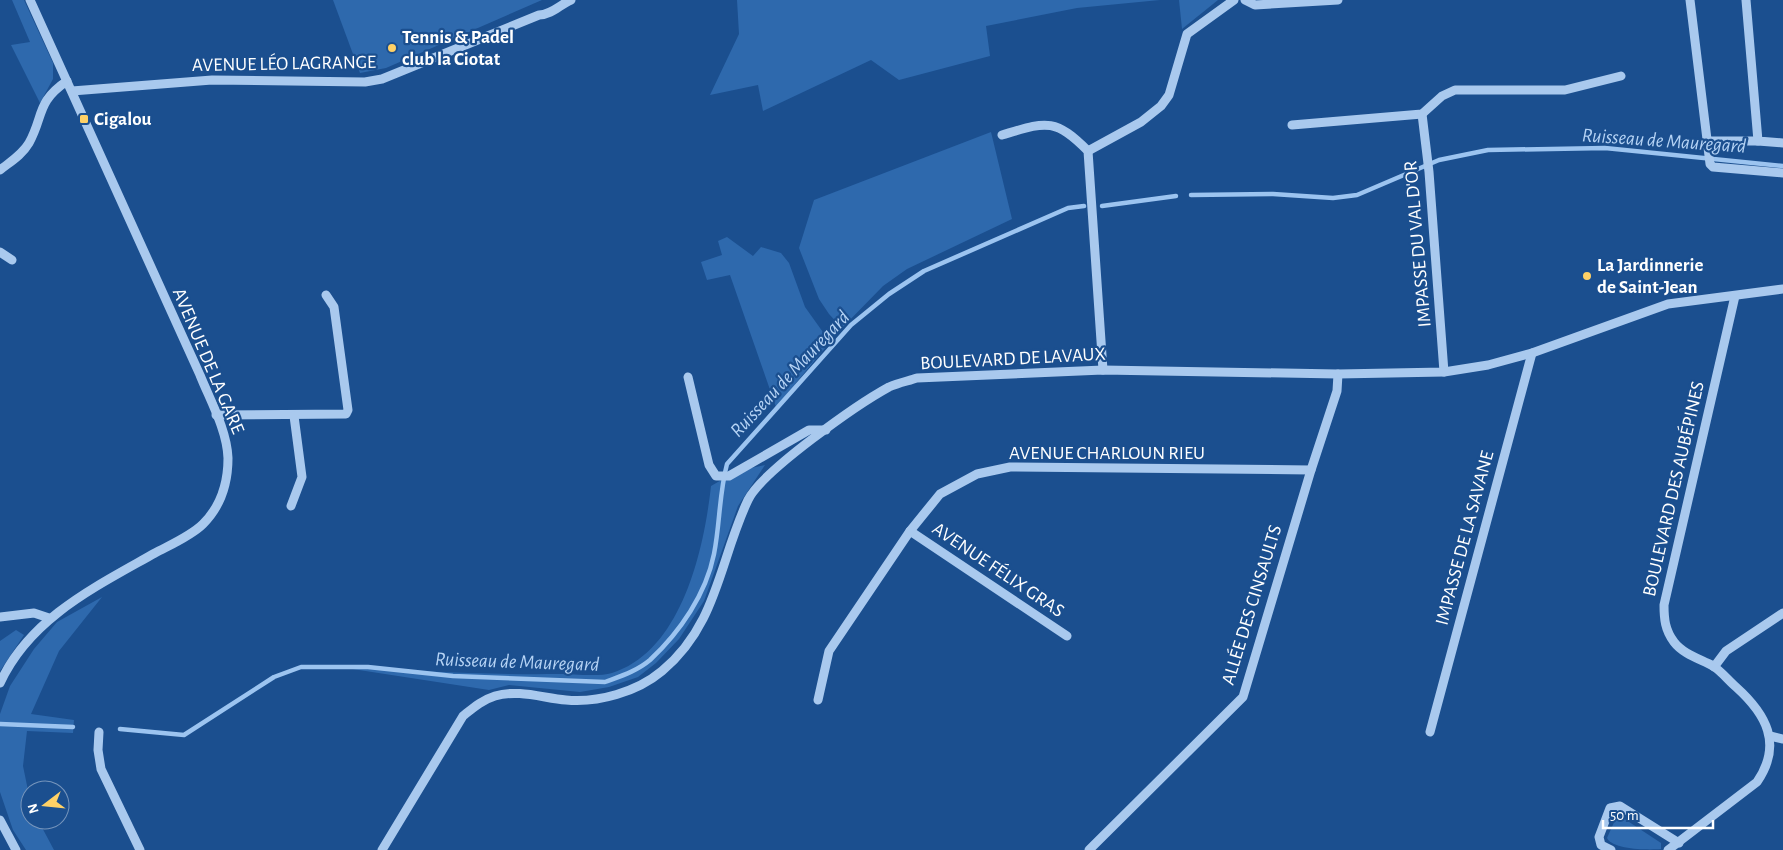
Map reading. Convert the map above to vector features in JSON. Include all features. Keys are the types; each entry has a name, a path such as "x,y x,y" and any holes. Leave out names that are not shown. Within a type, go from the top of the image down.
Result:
{"street":[{"name":"AVENUE DE LA GARE","path":"0,683 11,661 28,639 49,618 79,597 203,524 224,493 228,456 224,436 216,415 30,0"},
{"name":"AVENUE LÉO LAGRANGE","path":"72,91 212,80 365,82 382,79 539,15 554,11 560,5 571,0"},
{"path":"1088,151 1141,122 1161,106 1169,95 1187,34 1234,0"},
{"path":"1245,0 1255,5 1338,0"},
{"path":"1690,0 1710,164 1713,167 1783,173"},
{"path":"1746,0 1758,141"},
{"path":"1292,125 1422,114 1442,96 1455,90 1565,90 1621,76"},
{"path":"0,170 25,149 42,106 50,94 67,82"},
{"name":"IMPASSE DU VAL D'OR","path":"1422,114 1428,158 1444,372"},
{"path":"1002,135 1037,125 1052,125 1070,133 1088,151 1103,370"},
{"path":"1708,141 1758,141 1783,144"},
{"path":"0,252 12,260"},
{"name":"BOULEVARD DE LAVAUX","path":"382,850 463,716 482,701 497,695 528,694 585,701 625,691 643,683 662,671 694,634 709,610 748,499 762,480 826,430 890,386 918,378 1103,370 1338,374 1444,372 1488,365 1532,353 1668,304 1783,289"},
{"path":"216,415 341,416 346,414 348,410 334,307 326,295"},
{"name":"BOULEVARD DES AUBÉPINES","path":"1668,850 1757,782 1768,762 1770,736 1768,723 1754,703 1714,667 1692,656 1675,644 1664,620 1664,605 1735,296"},
{"name":"IMPASSE DE LA SAVANE","path":"1430,732 1532,353"},
{"name":"ALLÉE DES CINSAULTS","path":"1089,850 1242,697 1311,470 1338,391 1338,374"},
{"path":"688,377 709,466 716,476 725,476 809,430 826,430"},
{"path":"292,506 302,477 294,416"},
{"name":"AVENUE CHARLOUN RIEU","path":"818,700 829,650 910,531 940,494 977,474 1010,467 1311,470"},
{"name":"AVENUE FÉLIX GRAS","path":"910,531 1068,636"},
{"path":"0,617 34,612 49,618"},
{"path":"1714,667 1726,651 1783,613"},
{"path":"99,732 98,750 101,769 140,850"},
{"path":"1770,736 1783,739"},
{"path":"1611,850 1601,845 1599,837 1610,808 1620,806 1679,843"},
{"path":"0,820 16,850"}],"shaded area":[{"path":"12,0 24,0 53,63 53,79 40,103 11,45 30,42"},
{"name":"Tennis & Padel club la Ciotat","path":"333,0 542,0 386,68 360,73"},
{"path":"737,0 1160,0 1077,8 986,26 990,56 899,80 871,60 763,111 758,85 710,95 739,34"},
{"path":"1179,0 1218,0 1182,29"},
{"path":"991,132 1012,219 907,269 883,286 842,328 819,299 799,248 814,200"},
{"path":"727,237 753,256 761,247 781,253 789,263 805,307 830,342 776,407 730,275 707,280 701,262 722,255 718,241"},
{"path":"765,465 738,506 704,601 679,639 656,663 638,677 609,687 580,692 509,685 489,690 346,668 506,674 593,675 612,673 636,661 656,643 672,621 685,595 695,567 708,511 711,486 737,471"},
{"path":"102,597 59,651 31,714 74,720 73,733 27,731 23,766 26,780 20,780 20,830 43,830 54,850 26,850 13,830 0,792 0,714 10,686 34,649 57,622"},
{"path":"16,630 24,635 0,671 0,641"},
{"path":"1620,816 1661,843 1661,849 1624,847 1611,842 1607,838 1616,818"}],"waterway":[{"name":"Ruisseau de Mauregard","path":"1191,195 1273,194 1333,198 1357,195 1439,160 1488,150 1605,148 1783,166"},
{"name":"Ruisseau de Mauregard","path":"1102,206 1176,196"},
{"name":"Ruisseau de Mauregard","path":"120,729 184,735 274,677 301,667 368,667 453,676 605,682 634,670 650,660 672,637 690,612 705,584 714,554 722,486 727,464 851,325 889,294 924,271 1068,208 1084,206"},
{"name":"Ruisseau de Mauregard","path":"0,724 73,727"}],"place":[{"name":"Tennis & Padel club la Ciotat","path":"392,48"},
{"name":"Cigalou","path":"84,119"},
{"name":"La Jardinnerie de Saint-Jean","path":"1587,276"}]}
